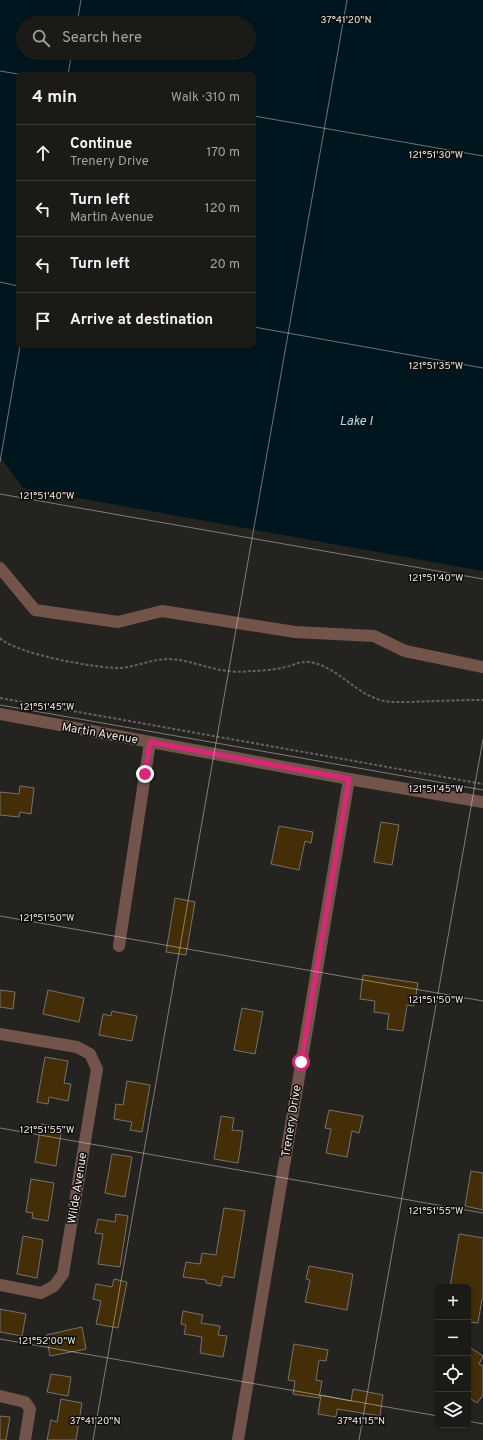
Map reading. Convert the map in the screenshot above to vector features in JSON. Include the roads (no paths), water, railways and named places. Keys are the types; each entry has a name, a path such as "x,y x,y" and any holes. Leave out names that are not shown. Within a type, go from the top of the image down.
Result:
{"street":[{"path":"0,568 35,610 118,622 162,611 295,632 374,636 405,651 483,667"},
{"name":"Martin Avenue","path":"0,714 349,779 483,802"},
{"path":"119,946 150,742"},
{"name":"Trenery Drive","path":"238,1440 349,779"},
{"name":"Wilde Avenue","path":"0,1034 77,1047 90,1054 97,1069 63,1274 54,1286 42,1293 0,1286"},
{"path":"0,1396 26,1402 30,1409 25,1440"}],"water":[{"name":"Lake I","path":"0,0 483,0 483,571 23,488 0,457"}]}
